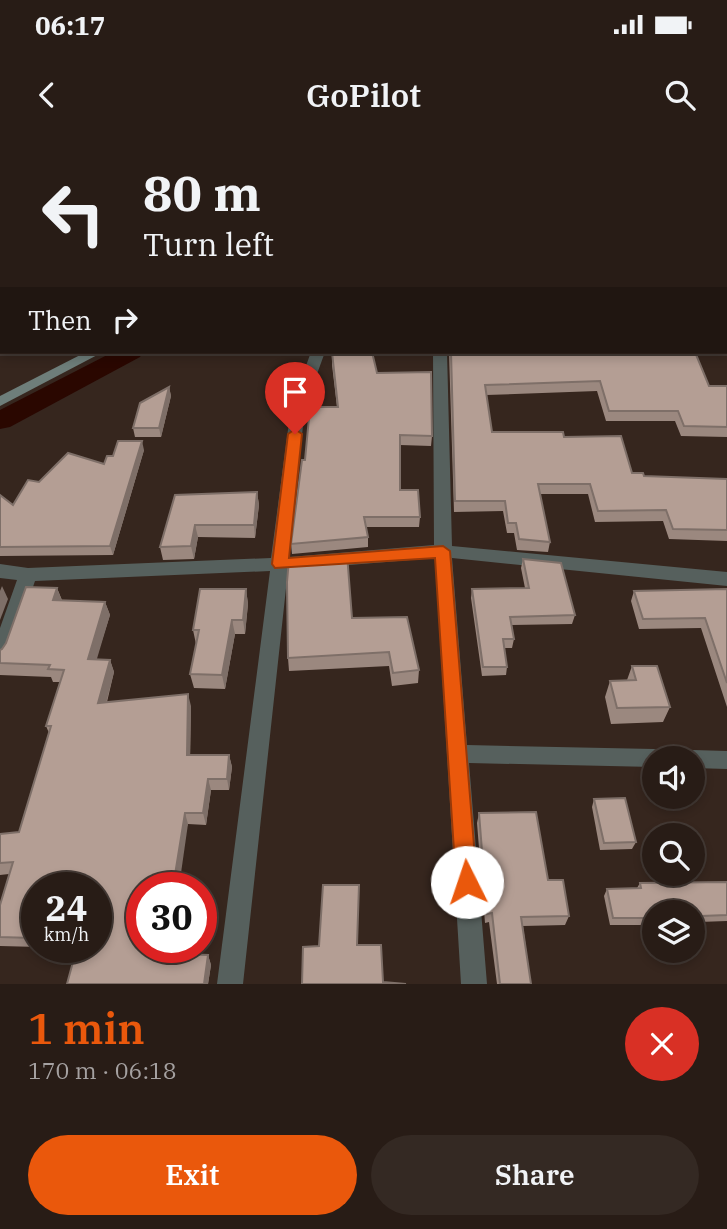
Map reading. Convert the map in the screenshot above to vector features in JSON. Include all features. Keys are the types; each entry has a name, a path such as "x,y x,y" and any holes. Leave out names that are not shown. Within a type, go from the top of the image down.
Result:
{"street":[{"path":"0,402 92,354"},
{"path":"230,984 298,407 317,354"},
{"path":"440,354 443,551 474,984"},
{"path":"0,571 28,575 280,564 443,551 727,579"},
{"path":"0,654 28,575"},
{"path":"458,754 642,758"},
{"path":"705,759 727,760"}],"building":[{"path":"332,354 372,354 377,373 431,372 432,436 400,435 400,490 418,490 420,517 364,517 368,537 291,544 302,460 305,460 310,407 338,407"},
{"path":"451,354 696,354 709,386 727,386 727,427 684,426 678,411 609,411 600,381 485,385 492,432 563,432 564,437 621,436 632,473 643,473 644,476 727,479 727,530 673,529 666,510 598,511 590,484 538,484 550,542 519,539 516,523 508,523 505,501 455,501"},
{"path":"169,387 159,428 133,428 140,403"},
{"path":"118,441 142,441 110,546 0,547 0,495 13,505 28,480 39,482 68,453 104,464 107,456 113,456"},
{"path":"257,492 254,525 195,525 191,546 160,547 175,495"},
{"path":"347,554 352,618 407,617 419,670 393,673 389,652 288,658 289,559"},
{"path":"523,559 561,563 575,615 510,617 514,639 503,639 507,667 483,667 472,589 529,588"},
{"path":"26,587 57,588 53,600 105,602 88,659 110,660 98,703 188,694 187,755 229,755 227,779 208,779 203,813 185,813 175,872 126,872 126,963 207,963 204,984 67,984 73,963 112,963 112,872 21,872 21,938 0,937 0,905 13,862 0,863 0,834 19,832 51,726 46,726 64,670 48,669 50,665 0,663 0,650 6,643"},
{"path":"200,589 246,589 243,620 232,620 222,675 190,674 199,630 193,630"},
{"path":"727,589 727,683 705,618 643,619 634,591"},
{"path":"632,666 657,666 670,707 617,708 610,681 636,680"},
{"path":"625,798 636,842 604,843 594,799"},
{"path":"536,812 548,880 563,880 569,916 521,917 531,984 500,984 492,913 487,914 479,813"},
{"path":"705,882 727,882 727,915 705,916 705,900 642,900 642,918 613,918 607,889 641,888 640,883 642,886 705,886"},
{"path":"323,885 359,885 357,945 381,945 383,982 406,984 302,984 303,947 319,946"}],"waterway":[{"path":"0,421 127,354"}],"route":[{"path":"295,434 280,564 443,551 467,882"}]}
